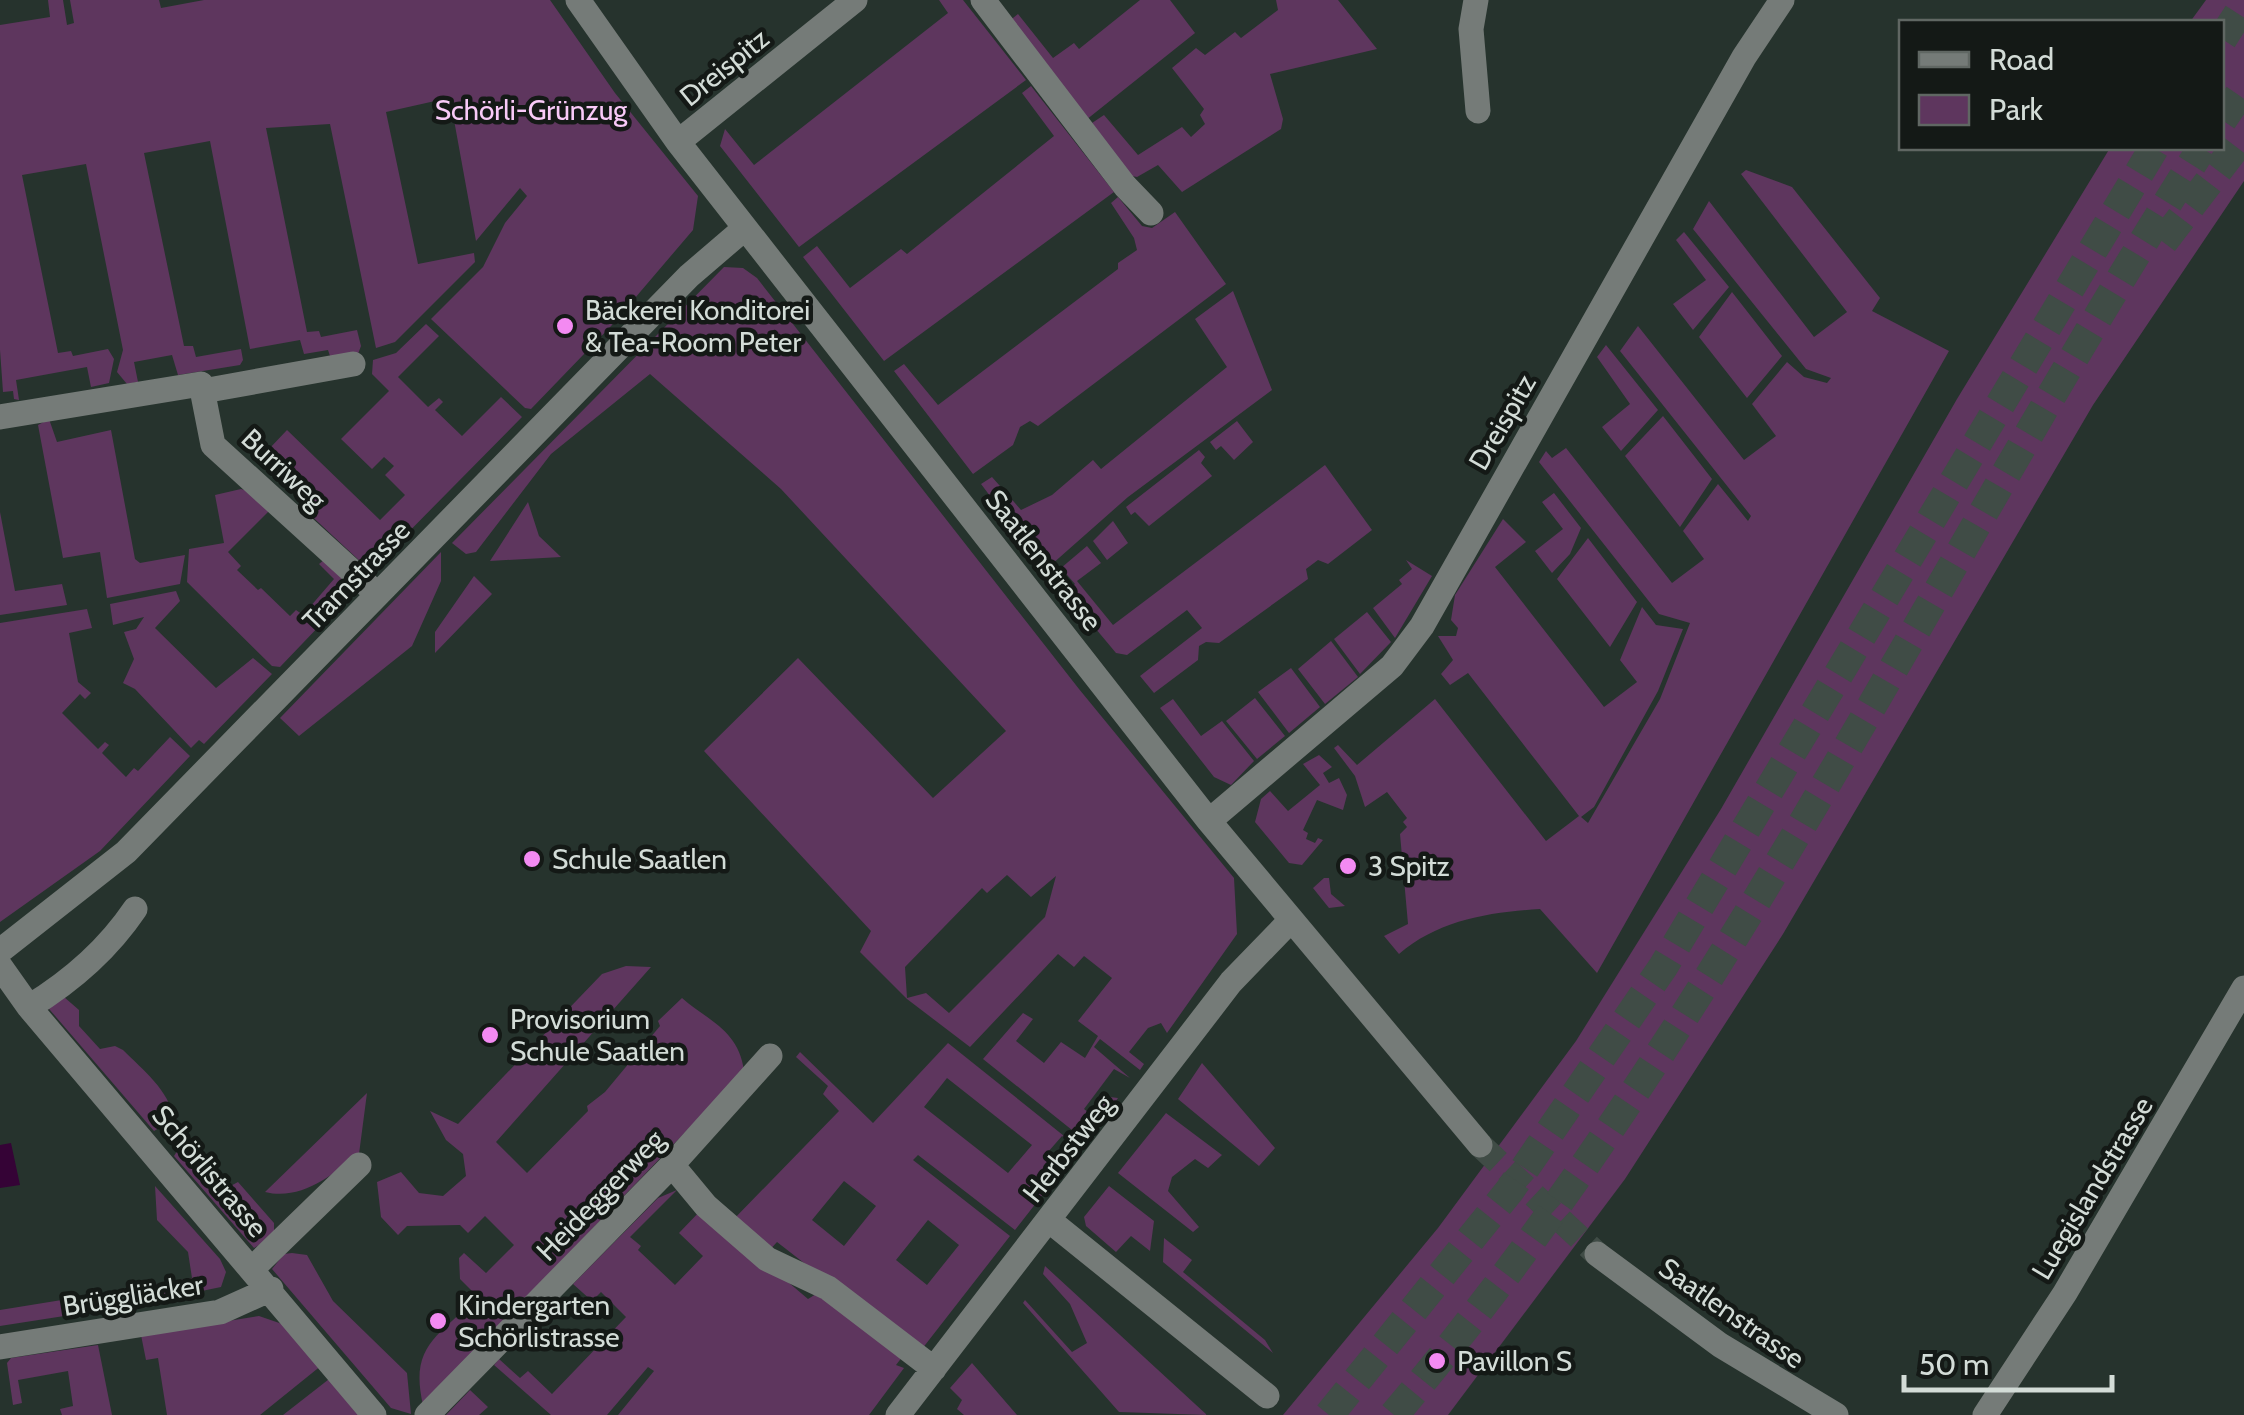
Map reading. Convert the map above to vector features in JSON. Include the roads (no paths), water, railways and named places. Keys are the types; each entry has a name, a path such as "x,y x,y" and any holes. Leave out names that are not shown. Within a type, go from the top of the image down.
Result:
{"street":[{"name":"Saatlenstrasse","path":"578,0 678,142 1209,821 1480,1145"},
{"name":"Dreispitz","path":"678,142 855,0"},
{"path":"983,0 1124,186 1151,213"},
{"path":"1476,0 1471,30 1478,110"},
{"name":"Dreispitz","path":"1209,821 1392,666 1422,626 1744,57 1782,0"},
{"name":"Tramstrasse","path":"0,950 24,936 126,852 689,276 745,228"},
{"path":"0,417 202,384 203,391 353,364"},
{"name":"Burriweg","path":"203,391 214,444 378,594"},
{"path":"29,1007 60,988 120,931 136,909"},
{"name":"Herbstweg","path":"898,1415 1231,982 1290,921"},
{"name":"Schörlistrasse","path":"0,966 29,1007 374,1415"},
{"name":"Luegislandstrasse","path":"1985,1415 2066,1293 2244,988"},
{"name":"Heideggerweg","path":"427,1415 672,1165 770,1056"},
{"path":"672,1165 706,1206 768,1259 828,1288 934,1369"},
{"path":"252,1268 359,1166"},
{"path":"1050,1221 1267,1396"},
{"name":"Saatlenstrasse","path":"1598,1254 1720,1345 1836,1415"},
{"name":"Brüggliäcker","path":"0,1347 220,1312 271,1289"}],"tunnel":[{"path":"2224,36 2244,5"},
{"path":"2224,117 2244,88"},
{"path":"2163,242 2244,136"},
{"path":"1329,1415 1510,1190 1663,967 2153,150"},
{"path":"1394,1415 1511,1267 1620,1114 1722,956 2103,308 2201,150"},
{"path":"1480,1145 1597,1254"}],"place":[{"name":"Bäckerei Konditorei & Tea-Room Peter","path":"565,326"},
{"name":"Schule Saatlen","path":"532,859"},
{"name":"3 Spitz","path":"1348,866"},
{"name":"Provisorium Schule Saatlen","path":"490,1035"},
{"name":"Kindergarten Schörlistrasse","path":"438,1321"},
{"name":"Pavillon S","path":"1437,1361"}],"park label":[{"name":"Schörli-Grünzug","path":"531,110"}]}
